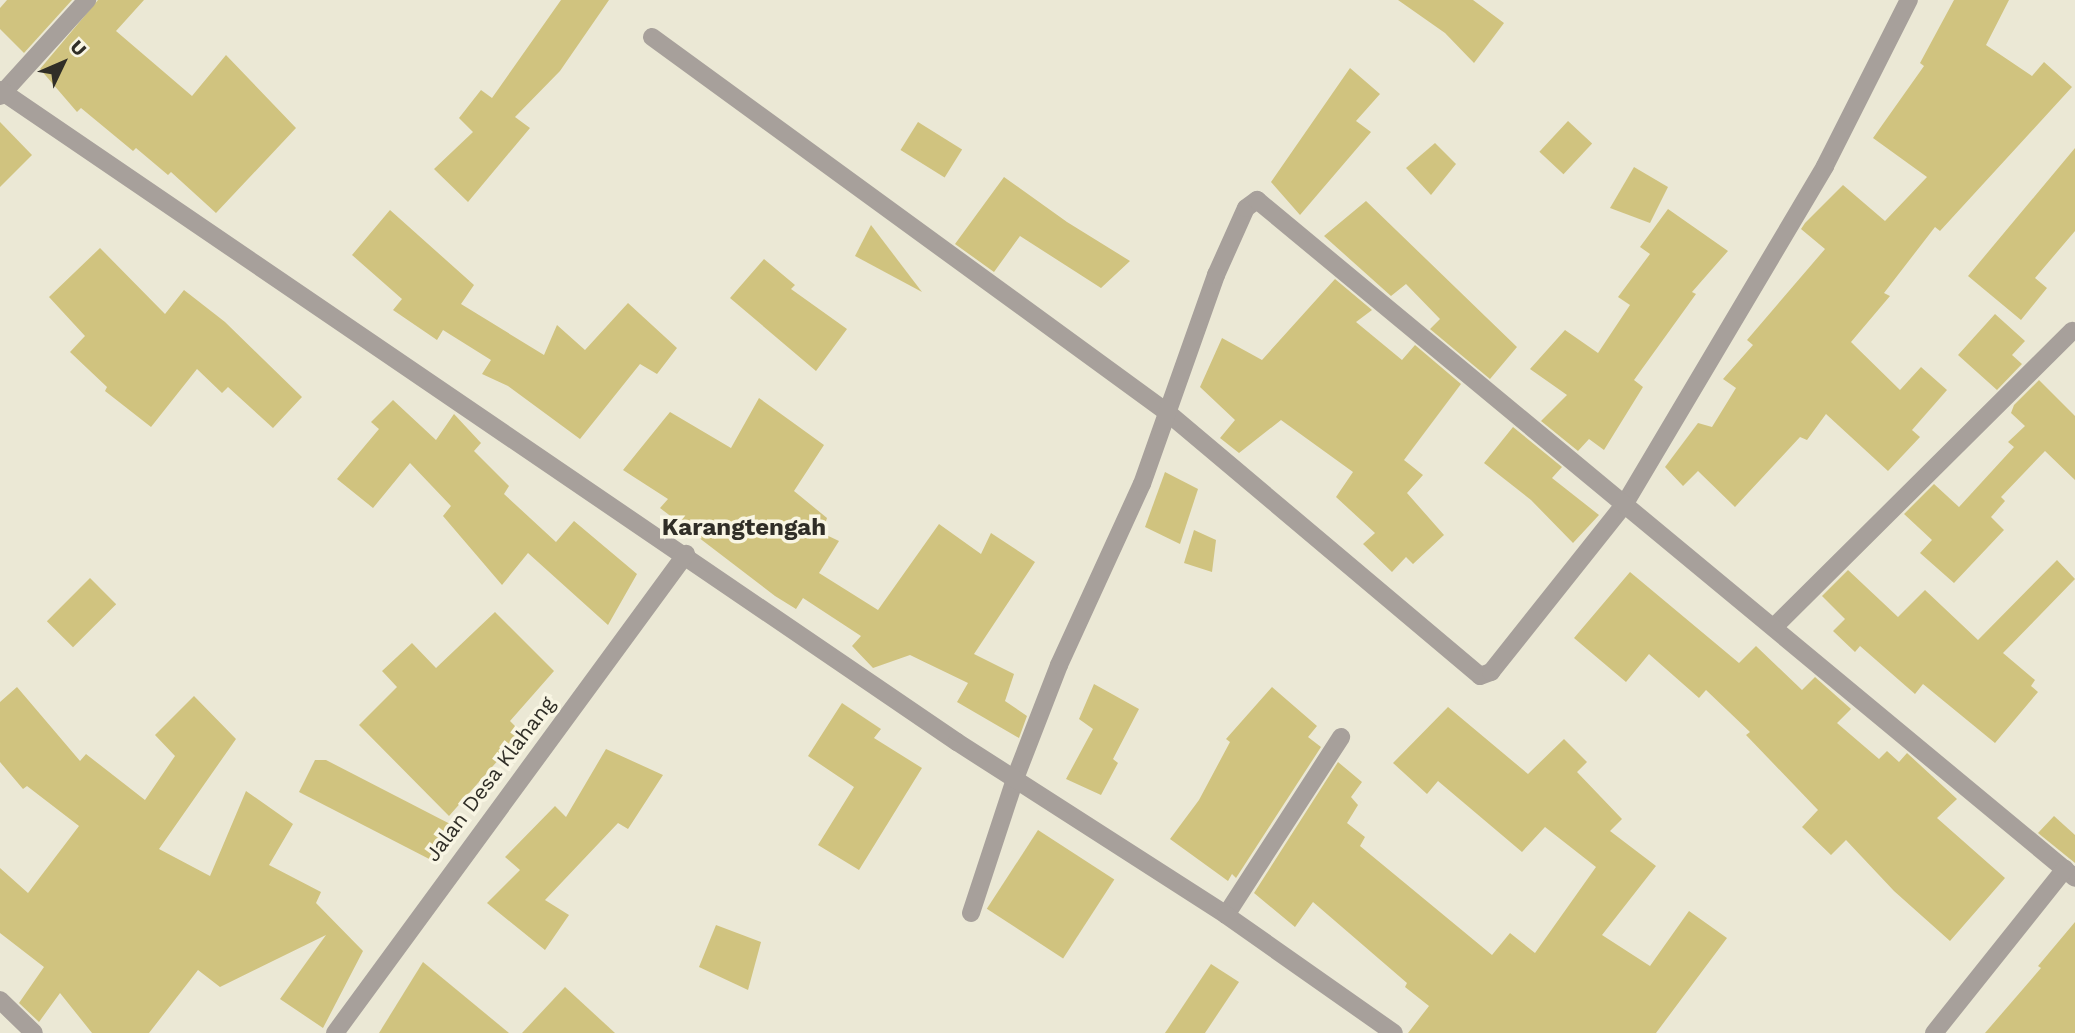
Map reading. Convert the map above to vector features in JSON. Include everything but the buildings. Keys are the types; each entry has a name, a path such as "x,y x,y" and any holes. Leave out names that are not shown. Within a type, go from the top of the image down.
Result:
{"street":[{"path":"86,0 1,93 686,554 957,742 1016,776 1226,915 1394,1033"},
{"path":"652,37 1168,413 1480,676 1491,672 1624,505 1825,166 1909,0"},
{"path":"971,913 1016,776 1168,413 1216,275 1246,208 1257,200 1624,505 1775,626 2070,874 1934,1033"},
{"path":"1775,626 2072,331"},
{"name":"Jalan Desa Klahang","path":"335,1033 686,554"},
{"path":"1226,915 1340,737"},
{"path":"0,1000 34,1033"}],"district":[{"name":"Karangtengah","path":"744,528"}]}
